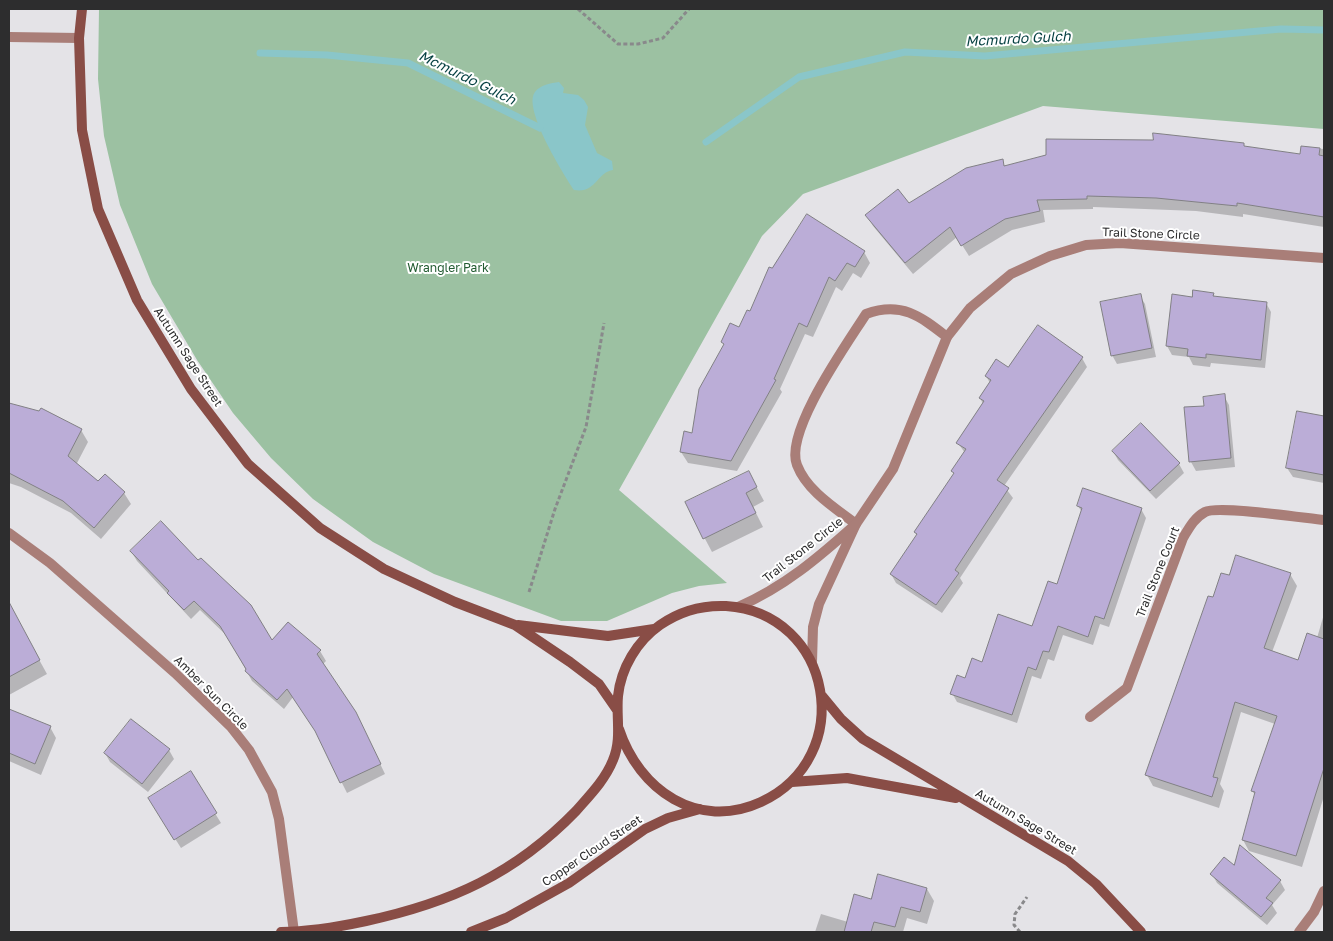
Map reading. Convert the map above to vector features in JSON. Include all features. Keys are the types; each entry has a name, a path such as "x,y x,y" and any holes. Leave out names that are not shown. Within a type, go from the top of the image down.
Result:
{"street":[{"name":"Autumn Sage Street","path":"82,9 79,38 82,130 98,208 137,300 196,396 248,464 320,528 384,569 456,602 515,625 593,679 617,710"},
{"path":"9,37 79,38"},
{"name":"Trail Stone Circle","path":"812,662 813,627 819,604 856,524 893,469 947,337 970,308 1011,274 1050,256 1086,245 1120,243 1324,258"},
{"path":"856,524 822,499 804,477 796,464 794,451 798,432 824,381 866,314 895,307 917,316 947,337"},
{"name":"Trail Stone Court","path":"1090,717 1127,688 1183,538 1191,524 1207,511 1233,511 1324,520"},
{"name":"Trail Stone Circle","path":"738,607 767,594 794,577 856,524"},
{"name":"Amber Sun Circle","path":"9,533 50,563 175,673 231,728 249,750 272,792 279,819 294,932"},
{"path":"281,932 319,930 410,912 455,896 493,877 555,833 602,782 617,749 619,687 626,666 638,646 654,629 666,621 693,609 708,606 738,607 760,614 781,626 798,642 812,662 822,696 822,719 817,742 807,763 792,782 759,803 730,810 701,809 682,803 664,794 648,781 635,765 625,747 619,729"},
{"name":"Autumn Sage Street","path":"515,625 608,636 654,629"},
{"name":"Autumn Sage Street","path":"822,696 842,720 863,739 961,799 994,815 1068,861 1096,884 1140,932"},
{"name":"Autumn Sage Street","path":"792,782 847,778 961,799"},
{"name":"Copper Cloud Street","path":"471,932 506,918 569,883 644,829 668,818 701,809"},
{"path":"1299,932 1314,912 1324,891"}],"path":[{"path":"578,9 618,44 638,44 663,38 689,9"},
{"path":"529,592 555,509 586,427 604,323"},
{"path":"1020,932 1014,926 1015,914 1027,897"}],"green space":[{"name":"Wrangler Park","path":"99,9 1324,9 1324,129 1043,106 803,194 762,236 619,490 727,583 699,586 672,593 607,621 561,621 434,574 373,542 313,499 271,458 233,413 197,360 152,284 120,205 104,136 98,79"}],"water":[{"path":"559,82 564,88 563,93 578,95 584,100 588,107 585,125 597,153 612,161 613,170 603,175 587,189 574,190 546,141 534,112 533,100 535,92 543,86"}],"building":[{"path":"1153,133 1244,143 1244,146 1300,154 1301,146 1320,148 1319,155 1324,156 1324,217 1237,203 1237,206 1156,198 1087,196 1087,199 1037,200 1040,211 1005,219 961,246 950,227 905,263 865,215 898,189 909,203 966,168 1003,159 1004,166 1046,155 1046,139 1153,140"},
{"path":"807,214 865,251 855,267 847,263 835,281 829,277 807,327 799,323 774,379 776,380 731,461 680,452 684,431 692,433 699,389 724,344 721,342 730,323 739,327 747,310 750,311 769,267 772,268"},
{"path":"1193,290 1214,293 1213,296 1267,302 1261,360 1206,354 1206,358 1187,356 1188,349 1166,346 1172,294 1192,297"},
{"path":"1141,294 1152,348 1111,356 1100,302"},
{"path":"1038,325 1083,357 997,480 1009,488 955,570 959,573 936,605 890,574 917,534 914,532 954,473 951,471 966,449 956,443 984,401 979,398 991,380 985,376 996,359 1008,367"},
{"path":"1225,394 1231,458 1189,462 1184,407 1204,406 1203,397"},
{"path":"9,403 39,411 41,408 82,429 68,456 98,481 105,474 125,492 94,528 63,501 9,473"},
{"path":"1297,411 1324,416 1324,475 1286,468"},
{"path":"1141,423 1180,463 1150,491 1112,451"},
{"path":"749,471 757,487 746,493 756,513 703,539 685,502"},
{"path":"1083,488 1142,508 1104,619 1095,616 1088,637 1058,626 1049,652 1043,651 1036,670 1028,667 1012,715 950,694 957,675 965,678 972,658 982,662 998,614 1032,626 1048,581 1057,584 1082,508 1077,506"},
{"path":"161,521 198,560 201,558 251,605 272,640 288,622 321,650 317,654 356,712 381,764 340,783 315,731 287,689 277,700 245,671 246,669 220,626 194,601 184,610 167,593 169,591 130,551"},
{"path":"1236,555 1291,573 1264,648 1298,660 1307,633 1324,639 1324,768 1296,856 1242,840 1255,792 1251,791 1277,716 1235,702 1213,777 1218,778 1212,797 1145,775 1208,596 1213,597 1221,573 1229,575"},
{"path":"9,602 40,660 9,677"},
{"path":"9,709 51,726 35,764 9,753"},
{"path":"131,719 170,749 142,784 104,753"},
{"path":"191,771 217,813 174,840 148,798"},
{"path":"1240,845 1281,880 1266,898 1273,903 1261,917 1210,874 1224,857 1234,865"},
{"path":"878,874 927,888 920,912 901,907 895,927 874,922 871,932 844,932 854,894 871,899"}],"waterway":[{"name":"Mcmurdo Gulch","path":"706,142 799,77 905,52 985,56 1281,29 1324,30"},
{"name":"Mcmurdo Gulch","path":"260,53 327,55 408,63 540,128"}]}
